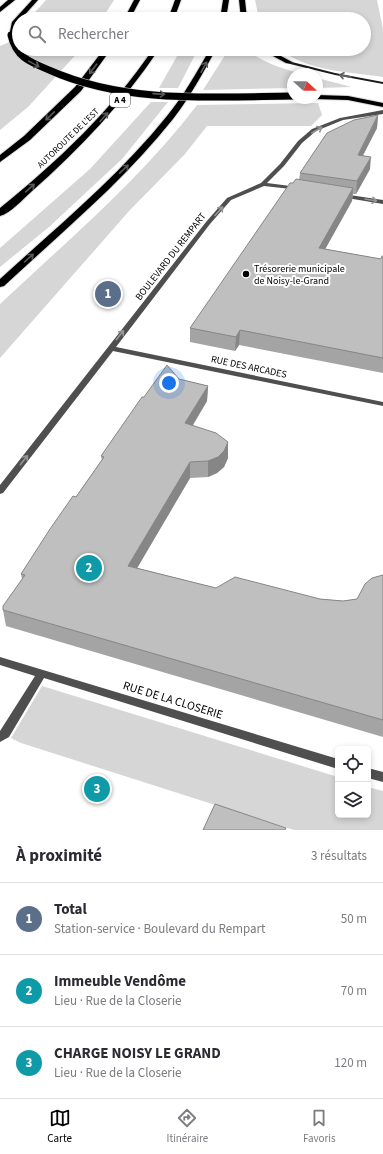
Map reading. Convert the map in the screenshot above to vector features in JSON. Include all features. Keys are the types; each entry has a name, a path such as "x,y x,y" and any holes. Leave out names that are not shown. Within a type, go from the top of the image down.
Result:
{"highway":[{"path":"0,10 12,0"},
{"path":"24,12 35,0"},
{"path":"131,12 137,0"},
{"path":"174,12 178,0"},
{"path":"224,12 226,0"},
{"path":"242,0 243,12"},
{"path":"24,56 48,71 66,78 100,87 119,90 174,95 287,96"},
{"path":"0,160 27,138 78,89 103,56"},
{"name":"AUTOROUTE DE L’EST","path":"0,213 46,174 100,122 139,75 151,56"},
{"path":"0,284 100,192 156,135 192,88 209,56"},
{"path":"276,56 288,62"},
{"path":"323,97 383,105"}],"main road":[{"path":"288,62 335,74 383,83"}],"street":[{"name":"BOULEVARD DU REMPART","path":"0,491 208,223 229,199 263,184 282,165 300,142 314,130 342,119 383,112"},
{"path":"263,184 307,190"},
{"path":"337,195 383,202"},
{"name":"RUE DES ARCADES","path":"110,348 383,404"},
{"name":"RUE DE LA CLOSERIE","path":"0,661 335,763"},
{"path":"0,736 4,734 41,674"},
{"path":"371,774 383,777"}],"shaded area":[{"path":"46,0 114,0 106,12 35,12"},
{"path":"255,0 377,0 383,29 383,77 343,72 315,66 290,56 371,56 371,12 258,12"},
{"path":"12,41 12,56 75,56 28,107 0,130 0,46"},
{"path":"177,56 194,56 178,88 159,88"},
{"path":"225,56 255,56 287,69 287,88 203,90"},
{"path":"323,80 352,87 323,88"},
{"path":"151,102 168,102 122,159 49,227 0,267 0,248 90,169"},
{"path":"318,104 322,115 311,126 207,126 185,154 130,210 0,358 0,304 128,184 197,105"},
{"path":"42,686 335,776 335,818 371,818 371,788 383,791 383,830 294,830 21,743 11,738"}],"building":[{"path":"378,115 358,155 371,157 357,181 300,173 327,133 354,120"},
{"path":"296,179 353,188 319,248 381,259 383,256 383,358 240,330 236,337 190,328 290,183 293,183"},
{"path":"167,365 179,379 208,386 185,423 216,433 228,442 224,451 218,457 208,461 190,462 128,566 216,588 235,577 320,599 343,601 357,599 365,584 372,578 383,575 383,720 3,610 3,606 25,575 21,574 50,529 73,496 76,497 104,457 101,456 142,397 144,397"},
{"path":"215,804 286,828 285,830 203,830"}],"place":[{"name":"Trésorerie municipale de Noisy-le-Grand","path":"246,274"},
{"name":"Total","path":"108,294"},
{"name":"Immeuble Vendôme","path":"89,568"},
{"name":"CHARGE NOISY LE GRAND","path":"97,789"}]}
